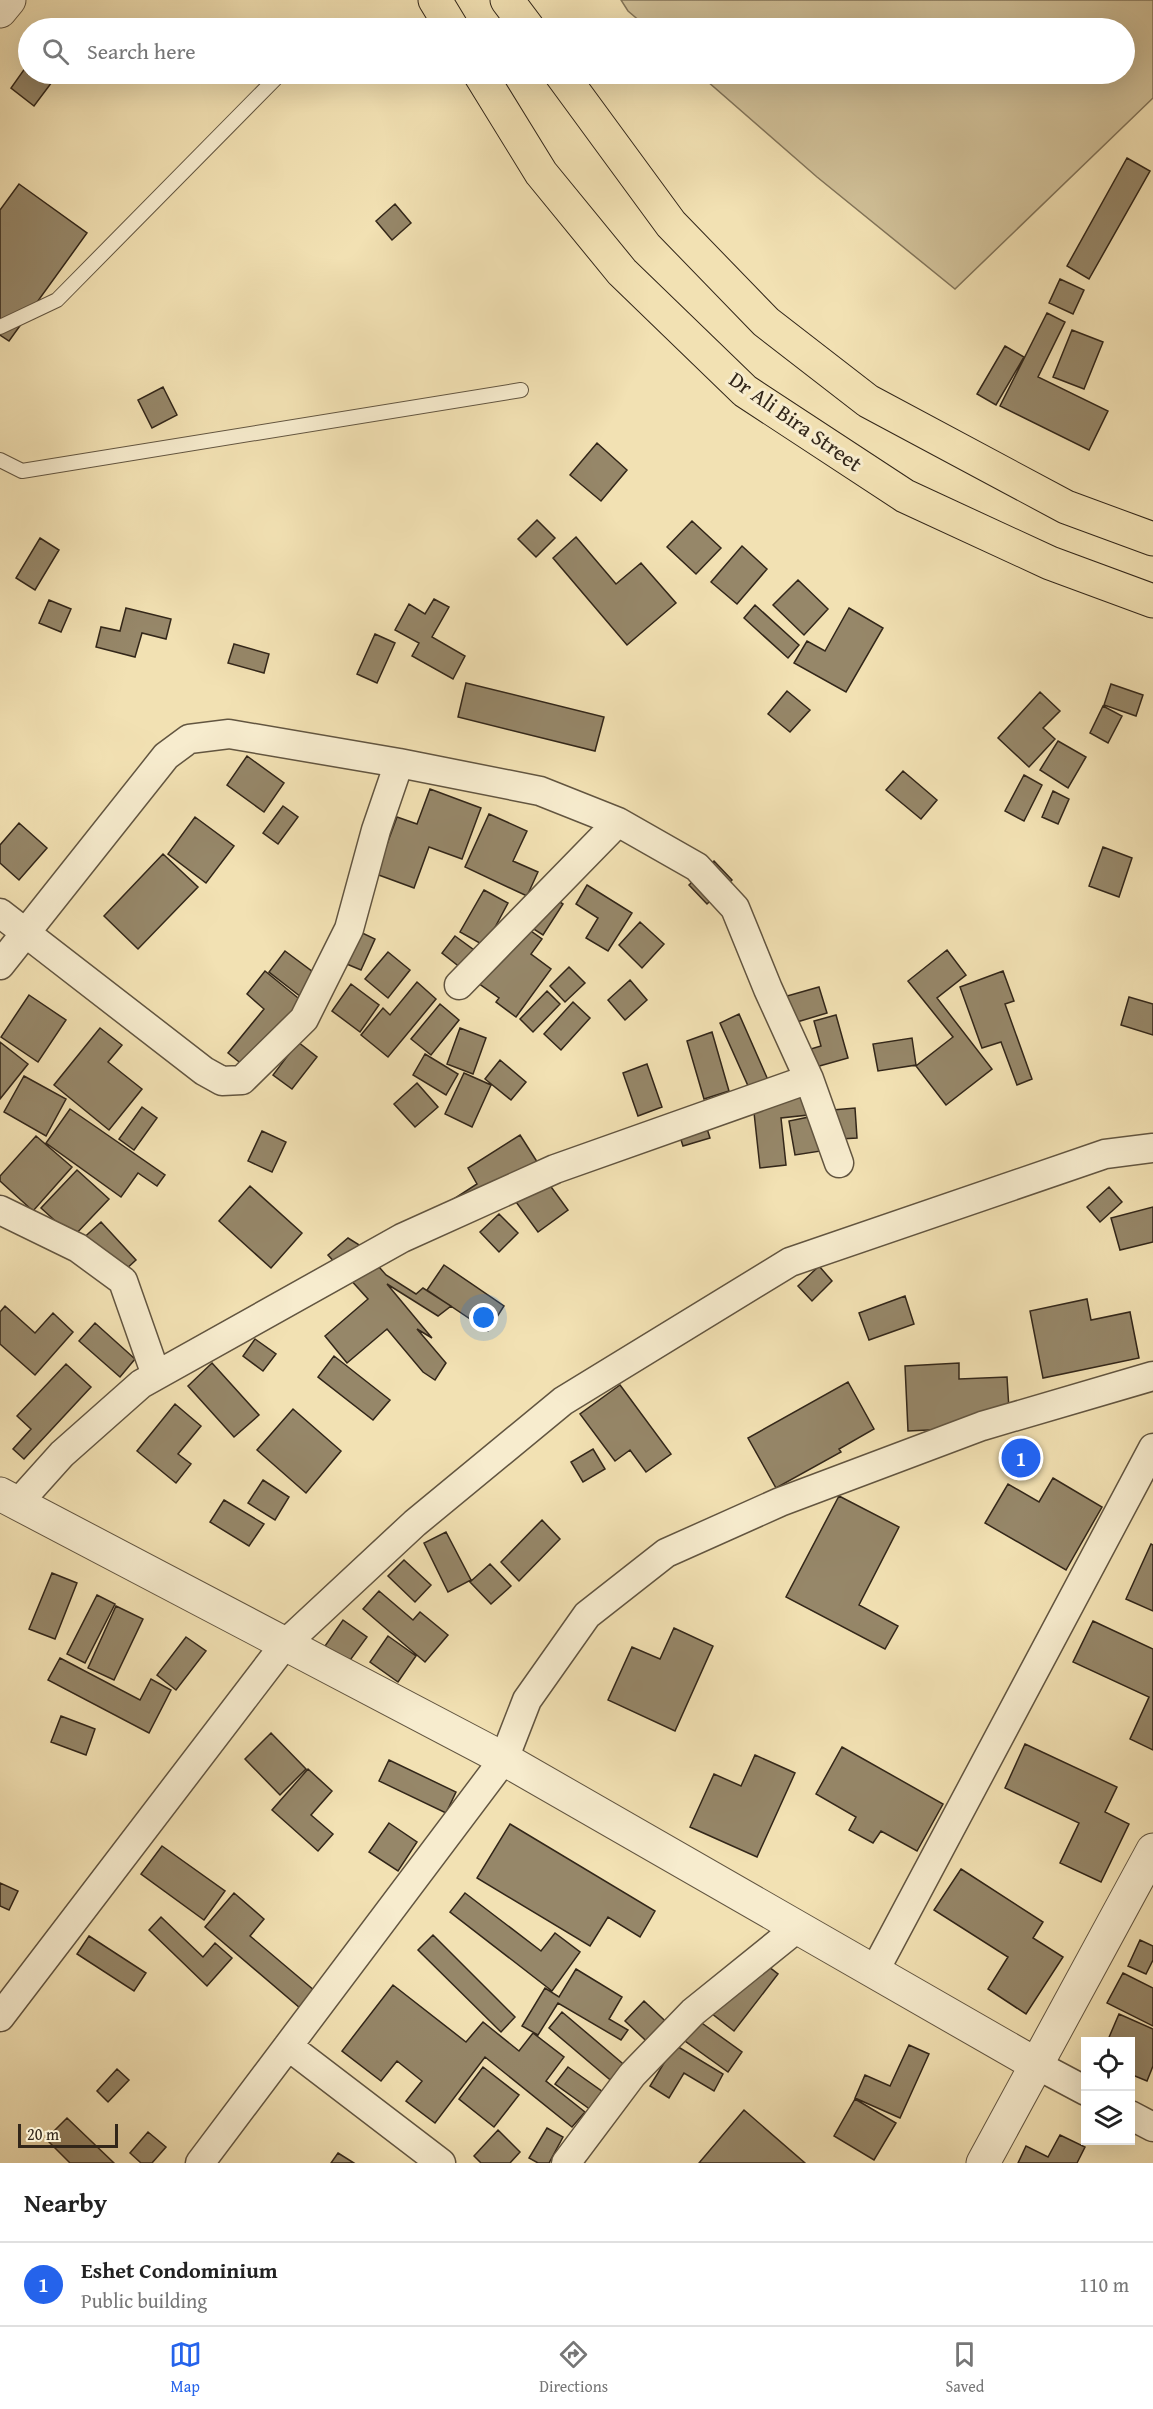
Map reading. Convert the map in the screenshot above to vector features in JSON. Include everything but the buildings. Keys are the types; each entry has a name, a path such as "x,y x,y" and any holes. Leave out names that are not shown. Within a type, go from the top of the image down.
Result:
{"main road":[{"path":"435,0 447,18"},
{"path":"507,0 520,18"},
{"name":"Dr Ali Bira Street","path":"486,84 541,173 622,272 745,391 905,496 1050,563 1153,601"},
{"path":"568,84 670,224 766,322 868,401 1066,507 1153,539"}],"street":[{"path":"0,11 9,0"},
{"path":"0,965 166,756 189,739 229,734 399,763 540,791 618,822 696,867 735,908 768,989 809,1078 839,1163"},
{"path":"0,913 204,1071 222,1081 242,1080 304,1019 349,929 376,830 399,763"},
{"path":"459,985 618,822"},
{"path":"809,1078 555,1169 402,1238 141,1384 62,1454 6,1508 285,1644 504,1759 1081,2088"},
{"path":"0,2017 285,1644 415,1523 562,1401 789,1262 1105,1154 1153,1148"},
{"path":"0,1210 78,1248 123,1281 156,1375"},
{"path":"200,2163 504,1759 527,1700 587,1615 666,1553 780,1502 982,1426 1153,1376"},
{"path":"874,1972 1153,1449"},
{"path":"983,2163 1151,1858"},
{"path":"566,2163 632,2075 693,2012 797,1928"},
{"path":"288,2046 441,2163"},
{"path":"1135,2117 1153,2127"}],"lane":[{"path":"0,327 57,300 270,84"},
{"path":"0,460 22,471 521,390"}],"shaded area":[{"path":"621,0 1153,0 1153,98 955,289 817,177 710,84 1135,84 1135,18 636,18"}],"place":[{"name":"Eshet Condominium","path":"1021,1458"}]}
